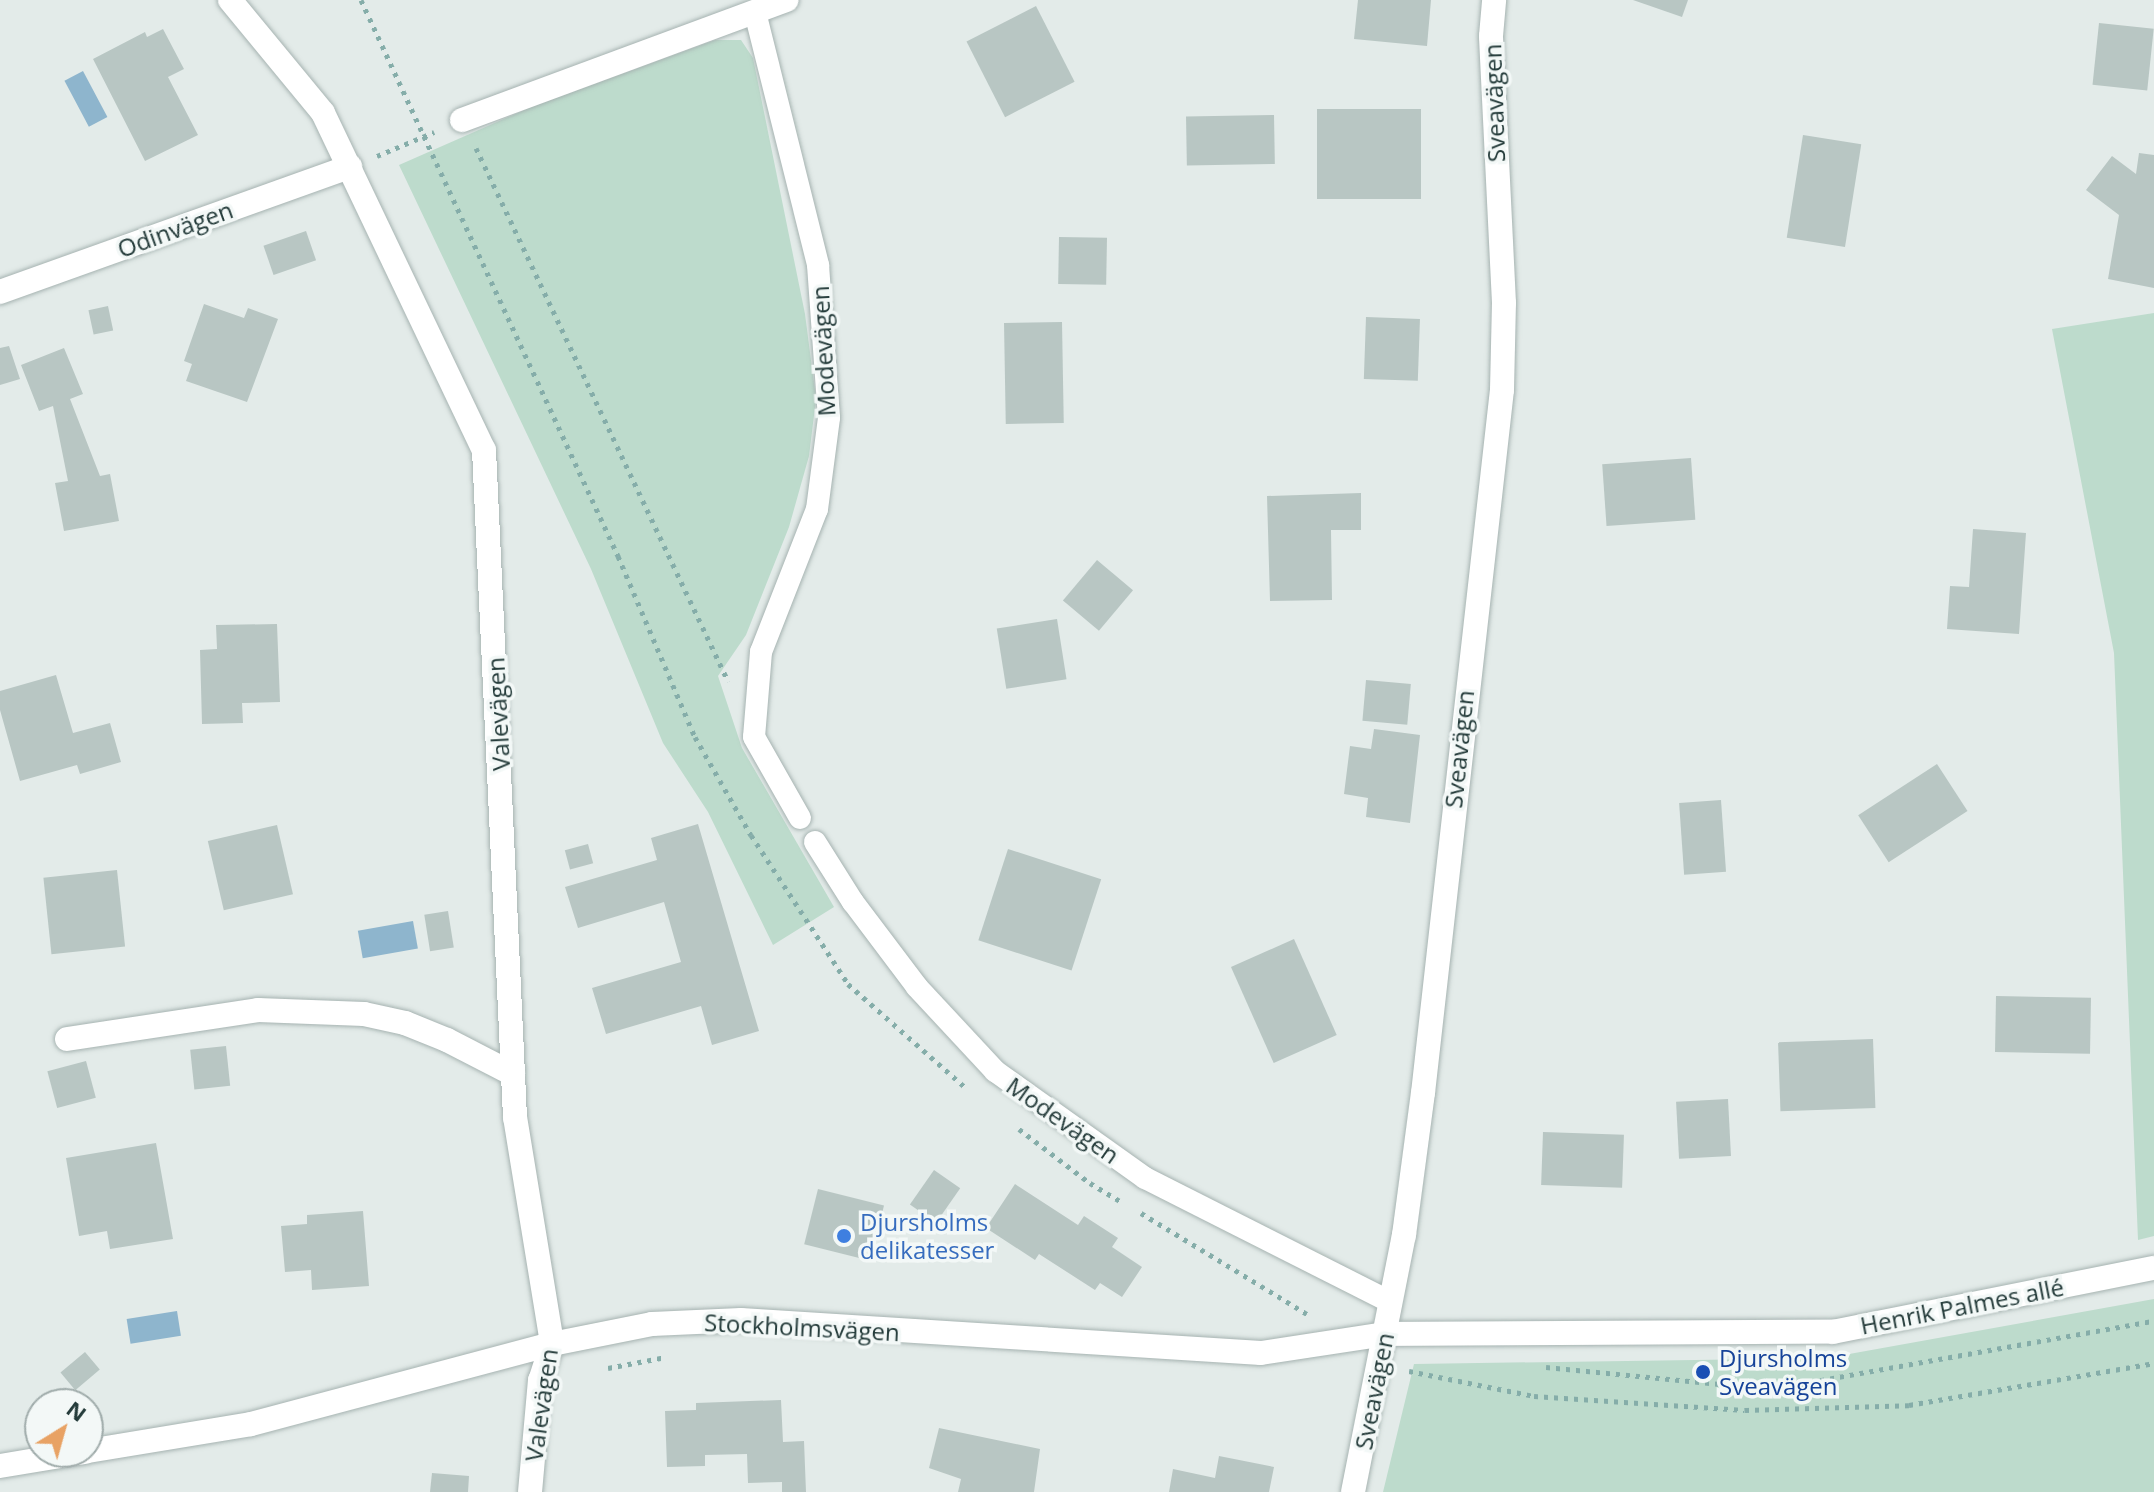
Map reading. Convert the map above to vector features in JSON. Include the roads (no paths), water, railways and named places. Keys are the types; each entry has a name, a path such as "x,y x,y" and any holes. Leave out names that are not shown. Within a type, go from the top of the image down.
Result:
{"street":[{"name":"Valevägen","path":"230,0 323,113 484,450 515,1117 552,1344 540,1380 530,1492"},
{"path":"462,120 786,0"},
{"name":"Sveavägen","path":"1353,1492 1380,1365 1423,1093 1502,390 1504,303 1491,36 1494,0"},
{"name":"Odinvägen","path":"0,292 350,167"},
{"path":"67,1039 258,1010 364,1014 405,1023 447,1040 513,1074"},
{"name":"Henrik Palmes allé","path":"1385,1334 1833,1332 2154,1268"},
{"name":"Stockholmsvägen","path":"104,1449 251,1424 552,1344 652,1324 741,1320 1261,1353 1385,1334"},
{"name":"Stockholmsvägen","path":"0,1466 24,1462"}],"lane":[{"name":"Modevägen","path":"755,12 818,265 829,418 817,509 761,652 754,737 800,818"},
{"name":"Modevägen","path":"815,842 853,902 917,987 995,1071 1145,1178 1391,1302"}],"water":[{"path":"83,71 107,117 89,127 64,81"},
{"path":"413,921 418,949 363,958 358,931"},
{"path":"177,1311 181,1336 131,1344 127,1319"}],"place":[{"name":"Djursholms delikatesser","path":"844,1236"},
{"name":"Djursholms Sveavägen","path":"1703,1372"}]}
